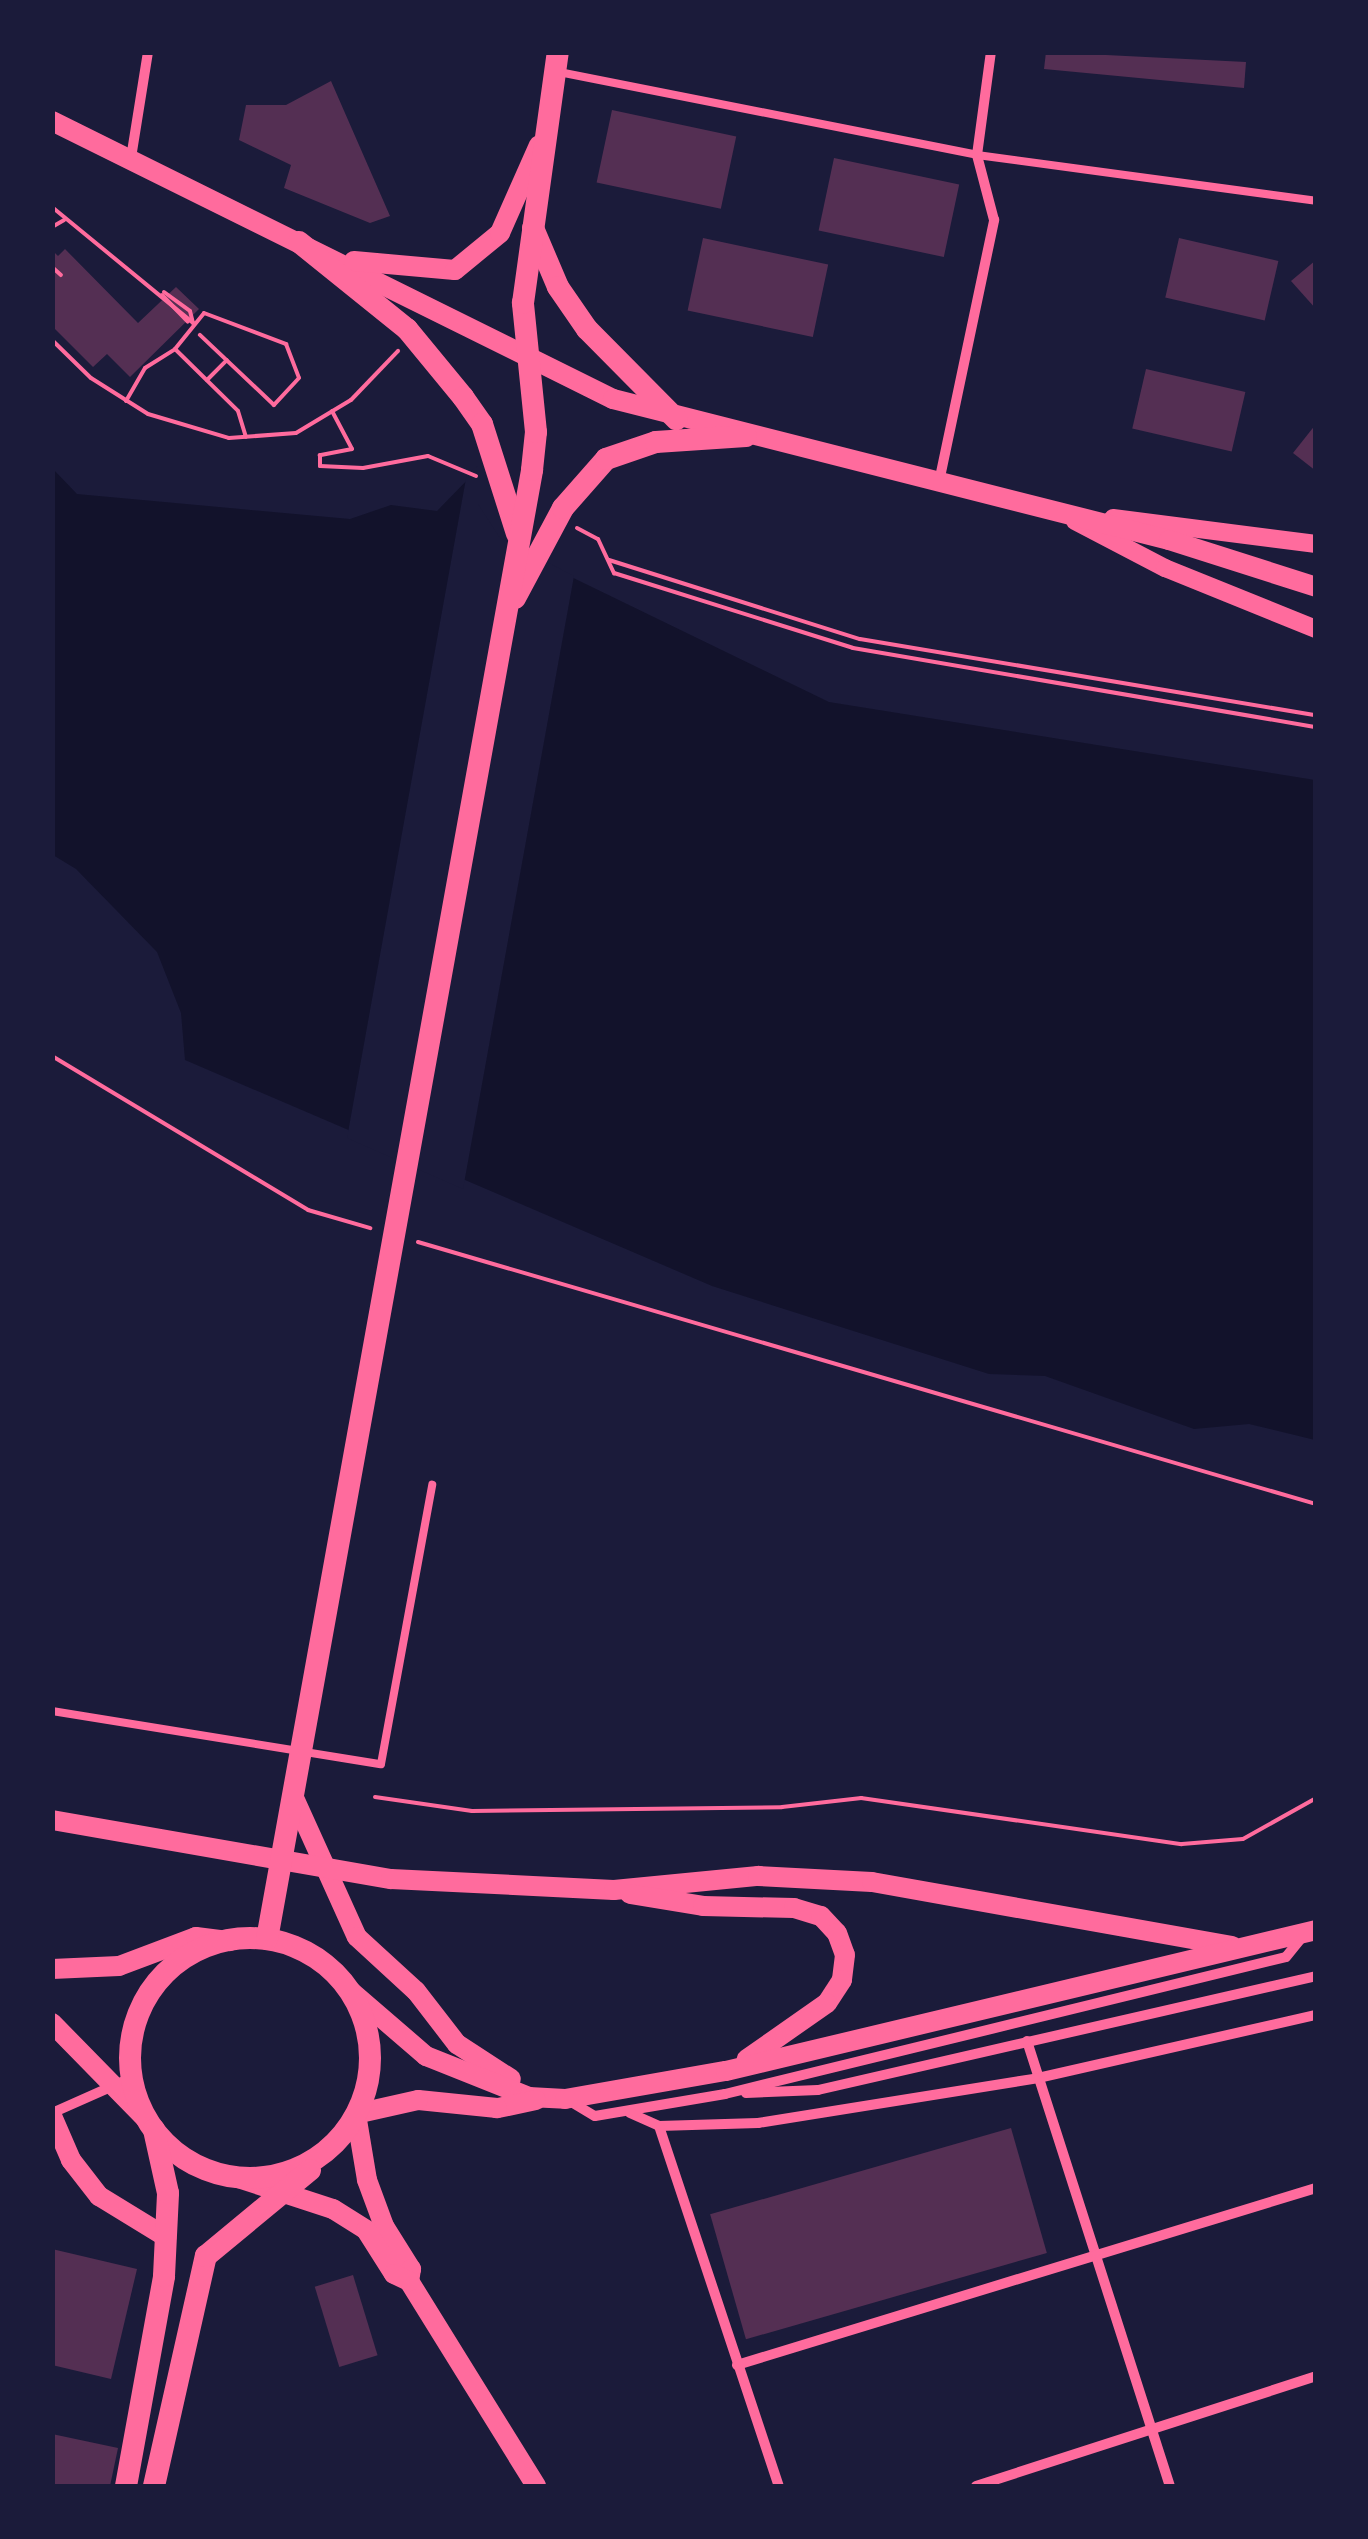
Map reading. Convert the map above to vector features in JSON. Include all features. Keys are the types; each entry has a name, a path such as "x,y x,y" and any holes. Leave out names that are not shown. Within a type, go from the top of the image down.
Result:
{"main road":[{"path":"267,1939 532,470 536,432 524,353 530,220 556,62"},
{"path":"52,121 613,399 746,436 1056,511 1316,587"},
{"path":"334,258 455,270 500,233 546,124"},
{"path":"530,220 558,286 587,329 676,418"},
{"path":"299,242 408,330 482,424 488,470 519,542"},
{"path":"504,619 583,480 631,448 746,436"},
{"path":"295,1800 344,1918 457,2044 542,2098"},
{"path":"52,1820 392,1879 614,1890 702,1906 794,1908 821,1916 837,1933 845,1954 842,1980 827,2003 792,2034 726,2071"},
{"path":"614,1890 758,1876 872,1882 1232,1946"},
{"path":"356,2114 418,2100 496,2108 726,2071 1232,1946 1311,1931"},
{"path":"52,1969 119,1966 196,1938 267,1939 305,1951 426,2056 542,2098"},
{"path":"123,2082 131,2041 156,1984 178,1963 230,1941"},
{"path":"154,2486 206,2256 283,2194 322,2156 356,2114 368,2086 371,2046 360,2007 346,1987"},
{"path":"52,2023 123,2082 151,2125 186,2160 333,2209 366,2230 394,2274 409,2281 536,2486"},
{"path":"52,2114 71,2160 100,2196 166,2237"},
{"path":"356,2114 368,2180 384,2226 410,2269 409,2281"},
{"path":"126,2486 166,2237 168,2192 151,2125"},
{"path":"232,2176 290,2172 322,2156"}],"street":[{"path":"131,158 148,52"},
{"path":"939,483 994,220 978,155 991,52"},
{"path":"1056,511 1316,544"},
{"path":"1056,511 1165,568 1316,629"},
{"path":"565,2099 595,2116 725,2094 1286,1957 1311,1931"},
{"path":"725,2094 818,2090 1316,1976"},
{"path":"628,2112 659,2126 758,2122 1038,2078 1316,2015"},
{"path":"1028,2042 1170,2486"},
{"path":"52,2114 123,2082"},
{"path":"659,2126 778,2486"},
{"path":"737,2365 1316,2188"},
{"path":"976,2486 1316,2376"}],"lane":[{"path":"556,62 978,155 1316,201"},
{"path":"52,1711 380,1764 432,1485"}],"path":[{"path":"52,207 160,291 193,323"},
{"path":"54,228 65,219"},
{"path":"52,267 61,276"},
{"path":"126,400 146,368 175,348 204,312 286,344 299,378 274,405 200,335"},
{"path":"52,340 126,400 197,429 246,437 296,433 332,411 398,351"},
{"path":"175,348 238,411 246,437"},
{"path":"207,380 227,360"},
{"path":"332,411 351,439 349,454 320,455 320,466 363,468 408,457 488,470"},
{"path":"598,539 614,573 853,648 1316,727"},
{"path":"608,560 860,638 1316,715"},
{"path":"52,1056 308,1210 380,1231"},
{"path":"417,1242 1316,1504"},
{"path":"375,1797 472,1811 782,1807 861,1798 1182,1844 1243,1840 1316,1798"}],"shaded area":[{"path":"52,468 77,494 350,519 391,505 437,511 476,471 473,505 497,541 829,702 1315,780 1315,1440 1249,1424 1194,1429 1045,1376 989,1374 712,1286 185,1060 181,1013 157,952 76,869 53,855"}],"pier":[{"path":"478,466 478,504 500,538 574,576 463,1189 347,1138 467,473"}],"building":[{"path":"1046,52 1246,62 1244,88 1044,69"},
{"path":"331,81 390,216 370,223 284,188 291,165 239,140 246,105 286,105"},
{"path":"612,110 736,136 721,209 597,182"},
{"path":"834,158 959,185 944,257 819,230"},
{"path":"703,238 828,265 813,337 688,310"},
{"path":"1179,238 1278,261 1265,320 1165,297"},
{"path":"65,249 138,323 176,287 199,309 130,377 107,354 93,367 52,326 52,250 58,256"},
{"path":"1316,260 1316,309 1291,281"},
{"path":"1146,369 1245,392 1232,451 1132,428"},
{"path":"1316,424 1316,471 1293,453"},
{"path":"1011,2128 1047,2253 746,2339 710,2214"},
{"path":"52,2249 137,2269 111,2379 52,2365"},
{"path":"353,2275 378,2355 339,2367 315,2287"},
{"path":"52,2434 118,2448 110,2486 52,2486"}]}
